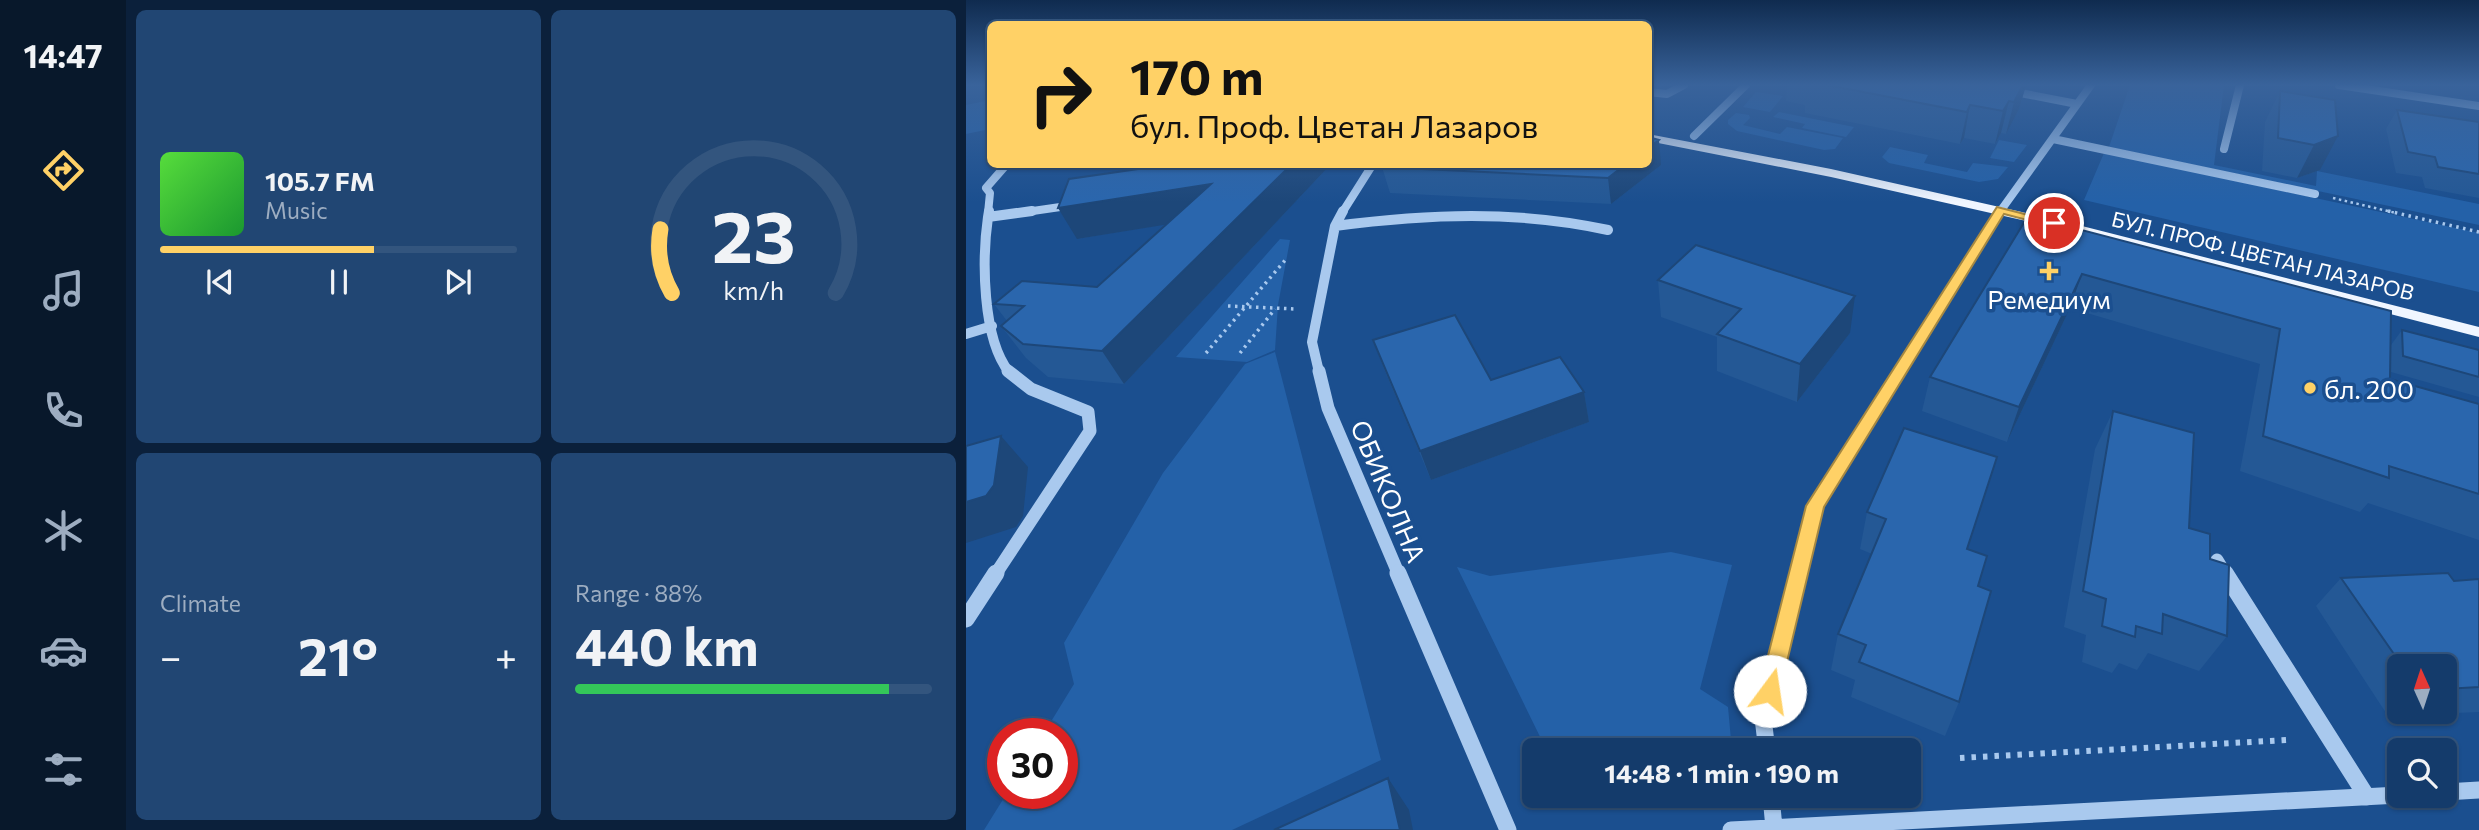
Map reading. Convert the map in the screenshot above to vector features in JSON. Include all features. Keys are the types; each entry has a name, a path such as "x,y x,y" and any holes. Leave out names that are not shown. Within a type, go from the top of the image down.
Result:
{"main road":[{"name":"БУЛ. ПРОФ. ЦВЕТАН ЛАЗАРОВ","path":"1652,125 1831,173"},
{"name":"БУЛ. ПРОФ. ЦВЕТАН ЛАЗАРОВ","path":"1652,137 2001,210 2479,332"}],"street":[{"path":"1694,136 1707,124"},
{"path":"1765,738 1763,718 1815,506 2001,210 2063,124"},
{"path":"2224,149 2230,124"},
{"path":"2053,138 2315,194"},
{"path":"966,619 1090,431 1088,412 1013,377 996,351 985,278 984,234 990,193 985,188 1003,168"},
{"name":"ОБИКОЛНА","path":"1370,168 1335,226 1312,342 1328,408 1508,830"},
{"path":"988,217 1090,203"},
{"path":"1335,226 1510,214 1565,219 1608,230"},
{"path":"966,334 992,326"},
{"path":"2217,560 2367,797"},
{"path":"2457,791 2479,790"},
{"path":"1731,830 2387,796"},
{"path":"1772,808 1774,828"}],"path":[{"path":"2315,194 2479,232"},
{"path":"1206,354 1287,258"},
{"path":"1228,306 1296,309"},
{"path":"1240,353 1275,308"},
{"path":"1960,758 2287,740"}],"shaded area":[{"path":"966,124 987,124 987,130 966,134"},
{"path":"1728,124 1744,124 1780,134 1787,127 1843,138 1835,149 1824,150 1737,131"},
{"path":"1805,124 1838,124 1854,127 1846,137 1802,128"},
{"path":"2117,124 2219,124 2214,165 2316,186 2317,171 2479,204 2479,225 2109,147"},
{"path":"1999,140 2027,145 2014,162 1990,158"},
{"path":"1890,147 1928,155 1924,163 1967,172 1973,163 2008,167 1998,179 1979,182 1889,163 1882,157"},
{"path":"2104,153 2479,233 2479,292 2084,200"},
{"path":"1280,239 1290,240 1278,305 1275,350 1247,362 1176,357"},
{"path":"1275,352 1381,760 1232,830 984,830 997,809 1078,809 1078,718 1053,718 1074,684 1064,643 1163,473 1245,364"},
{"path":"1671,552 1732,565 1700,689 1728,707 1731,738 1541,738 1457,567 1490,576"}],"building":[{"path":"2279,124 2337,124 2338,136 2314,145 2278,138"},
{"path":"2401,124 2479,124 2479,174 2438,167 2435,157 2408,152"},
{"path":"1145,168 1288,168 1102,351 1023,344 1001,326 1024,306 994,304 1022,281 1097,287 1211,184 1058,208 1069,179"},
{"path":"1403,168 1621,168 1608,178"},
{"path":"2028,216 2391,311 2390,379 2479,404 2479,494 2389,466 2389,478 2263,436 2280,329 2082,274 2019,407 1930,377"},
{"path":"1696,245 1855,296 1800,364 1717,334 1741,309 1658,280"},
{"path":"1455,315 1491,380 1560,357 1584,392 1420,451 1373,340"},
{"path":"2402,330 2479,350 2479,377 2403,356"},
{"path":"2113,411 2194,433 2189,528 2210,534 2210,559 2229,565 2227,636 2163,614 2162,634 2136,626 2135,637 2102,626 2106,599 2083,591"},
{"path":"1904,428 1997,457 1967,549 1987,556 1978,586 1991,591 1959,702 1859,662 1866,645 1838,634 1886,519 1867,512"},
{"path":"1001,436 994,485 986,496 966,502 966,446"},
{"path":"2448,573 2454,581 2479,579 2479,687 2457,688 2457,654 2394,654 2341,578"},
{"path":"1388,778 1400,830 1274,830"}],"place":[{"name":"Ремедиум","path":"2049,271"},
{"name":"бл. 200","path":"2310,388"}],"route":[{"path":"1770,691 1815,506 2001,210 2054,223"}]}
